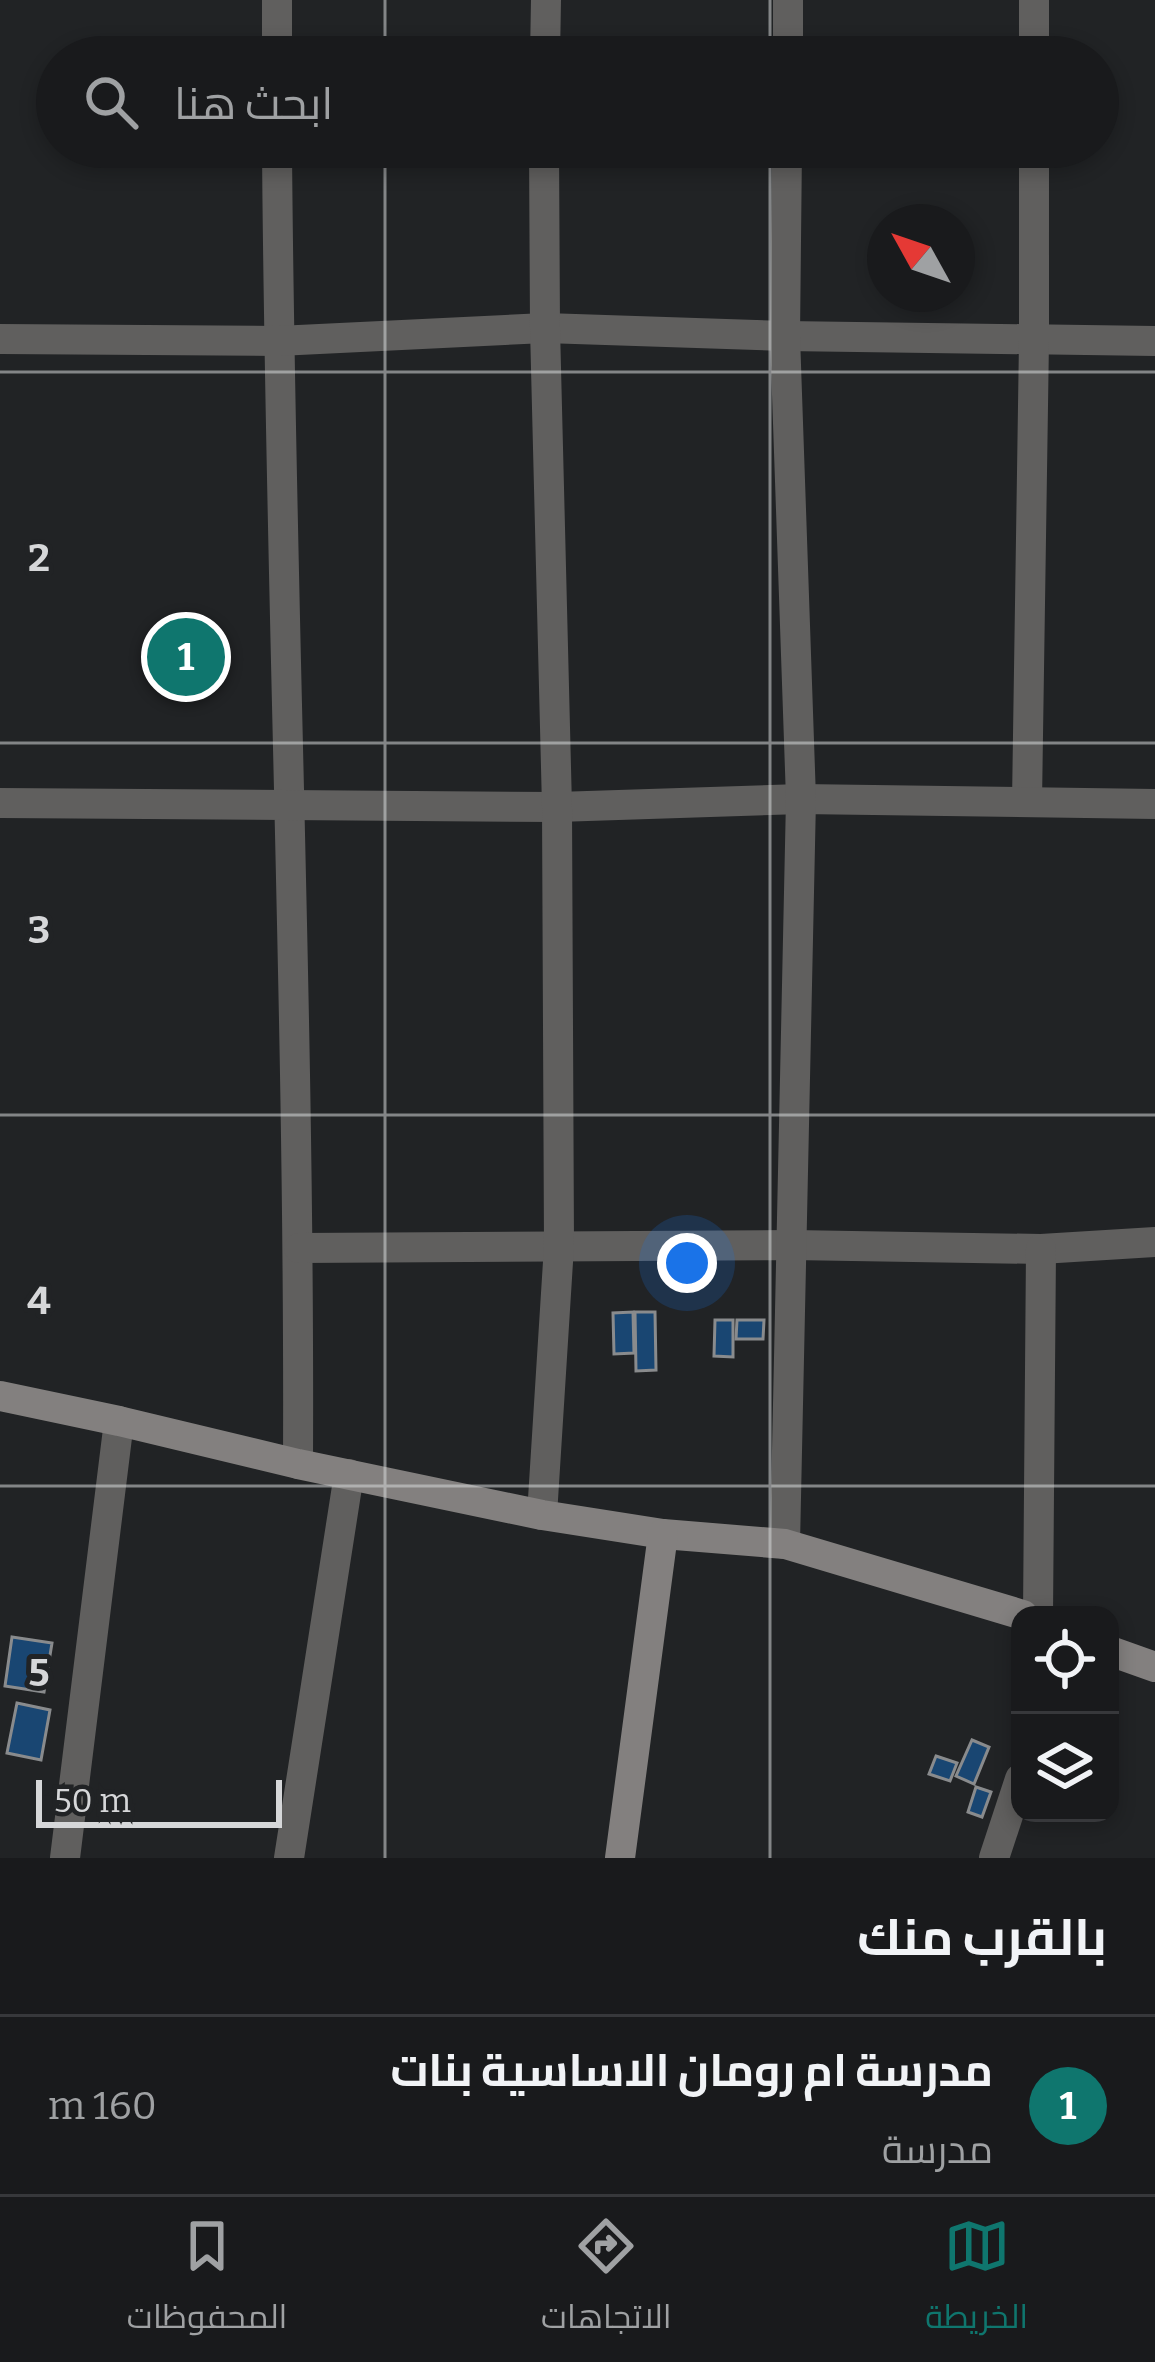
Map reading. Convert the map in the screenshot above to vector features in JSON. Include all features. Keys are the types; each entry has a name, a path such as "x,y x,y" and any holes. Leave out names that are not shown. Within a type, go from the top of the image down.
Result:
{"street":[{"path":"277,0 277,36"},
{"path":"545,0 545,36"},
{"path":"788,0 788,36"},
{"path":"1034,0 1034,36"},
{"path":"277,168 298,1464"},
{"path":"542,1515 559,1246 557,807 544,168"},
{"path":"785,1544 802,799 785,336 787,168"},
{"path":"1027,802 1034,168"},
{"path":"0,340 278,341 545,328 1155,341"},
{"path":"0,803 557,807 802,799 1155,805"},
{"path":"298,1248 792,1245 1041,1249 1155,1243"},
{"path":"1038,1606 1041,1249"},
{"path":"0,1396 542,1515 663,1534 785,1544 1011,1612"},
{"path":"64,1858 119,1421"},
{"path":"289,1858 349,1474"},
{"path":"620,1858 663,1534"},
{"path":"1119,1654 1155,1667"},
{"path":"994,1858 1011,1806"}],"building":[{"path":"633,1312 634,1353 614,1354 613,1313"},
{"path":"635,1312 655,1312 656,1370 636,1371"},
{"path":"715,1320 733,1320 733,1357 714,1356"},
{"path":"737,1320 764,1320 763,1339 736,1339"},
{"path":"12,1637 52,1643 44,1692 5,1686"},
{"path":"17,1703 50,1710 41,1760 7,1753"},
{"path":"972,1740 989,1747 974,1784 956,1776"},
{"path":"936,1756 957,1763 950,1781 929,1774"},
{"path":"976,1787 991,1792 982,1817 968,1812"}],"place":[{"name":"مدرسة ام رومان الاساسية بنات","path":"186,657"}]}
